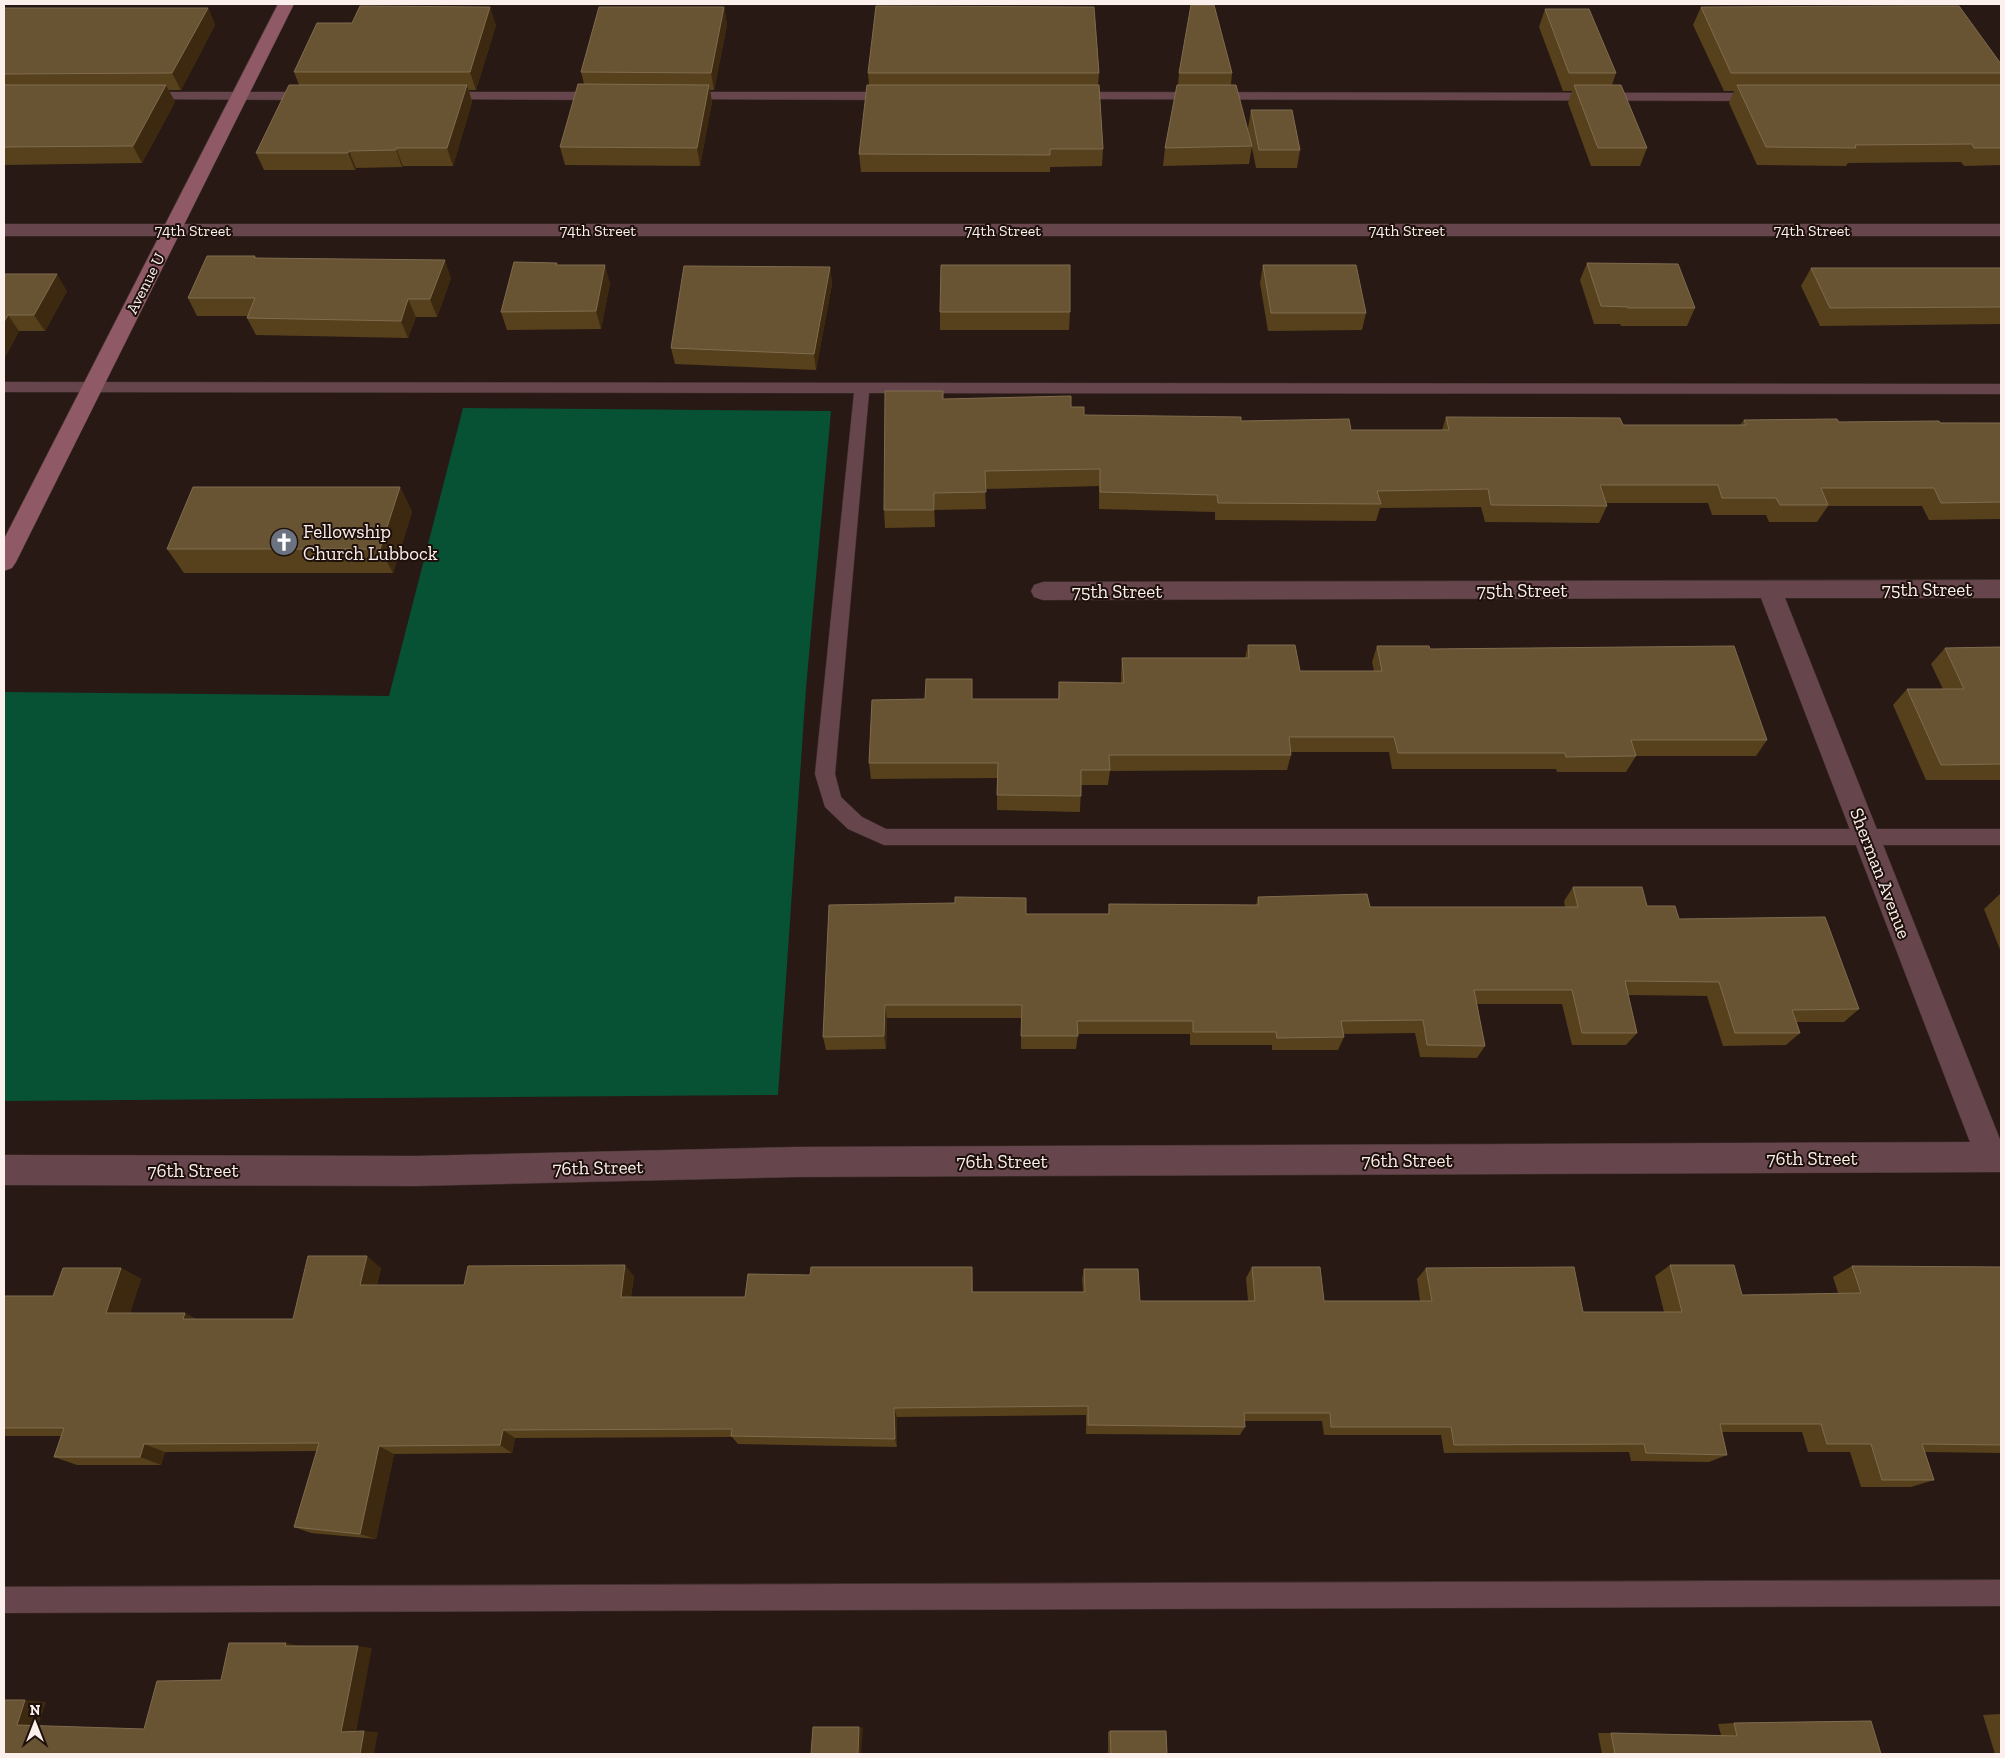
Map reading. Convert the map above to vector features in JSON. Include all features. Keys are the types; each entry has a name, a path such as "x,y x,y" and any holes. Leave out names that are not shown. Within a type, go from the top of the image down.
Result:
{"street":[{"name":"Avenue U","path":"4,562 286,4"},
{"name":"74th Street","path":"4,230 2001,230"},
{"name":"75th Street","path":"1043,591 2001,589"},
{"name":"Sherman Avenue","path":"1770,590 1996,1157"},
{"name":"76th Street","path":"4,1170 416,1171 796,1162 1996,1157"}],"lane":[{"path":"131,96 319,96"},
{"path":"428,96 618,96"},
{"path":"667,96 906,96"},
{"path":"1056,96 1772,97"},
{"path":"4,387 2001,389"},
{"path":"862,388 825,774 832,801 855,823 884,837 2001,837"},
{"path":"4,1600 2001,1593"}],"green space":[{"path":"463,408 831,411 806,688 778,1095 4,1101 4,692 389,696"}],"building":[{"path":"1191,5 1214,5 1232,73 1179,73"},
{"path":"360,6 490,7 470,72 294,72 317,23 352,23"},
{"path":"876,6 1094,7 1099,73 868,73"},
{"path":"1959,6 2001,64 2001,73 1731,73 1701,7"},
{"path":"599,7 724,7 711,73 581,72"},
{"path":"4,8 208,8 172,73 4,74"},
{"path":"1545,9 1589,9 1616,73 1569,73"},
{"path":"578,84 709,85 697,148 560,147"},
{"path":"4,85 166,85 133,146 4,147"},
{"path":"289,85 467,85 447,148 396,148 396,150 349,151 348,153 256,153"},
{"path":"867,85 1099,85 1103,149 1050,149 1050,155 859,154"},
{"path":"1177,85 1236,85 1252,146 1165,148"},
{"path":"1574,85 1621,85 1647,148 1598,148"},
{"path":"1737,85 2001,85 2001,148 1974,148 1972,144 1855,145 1856,148 1766,147"},
{"path":"1251,110 1292,110 1300,150 1259,150"},
{"path":"207,256 445,260 430,299 408,299 401,321 247,318 255,298 188,298"},
{"path":"514,262 557,263 556,265 605,265 596,311 501,312"},
{"path":"1587,263 1678,264 1695,308 1601,306"},
{"path":"941,265 1070,265 1070,312 940,312"},
{"path":"1263,265 1356,265 1366,313 1271,313"},
{"path":"684,266 830,267 814,354 671,348"},
{"path":"1811,268 2001,268 2001,307 1830,308"},
{"path":"4,274 57,274 34,315 8,315 4,322"},
{"path":"885,391 943,391 943,399 1071,396 1071,407 1084,407 1084,415 1241,417 1241,421 1349,419 1351,430 1449,430 1446,417 1620,418 1623,425 1746,425 1744,420 1837,419 1839,422 1939,421 1940,423 2001,423 2001,502 1941,503 1934,488 1821,488 1828,505 1780,505 1776,498 1722,498 1718,485 1600,485 1607,506 1491,505 1488,489 1377,491 1381,504 1218,503 1217,495 1100,492 1100,469 985,471 986,492 934,493 934,510 884,510"},
{"path":"193,487 400,487 380,549 167,549"},
{"path":"1248,645 1295,645 1300,671 1382,671 1377,646 1429,646 1430,649 1734,646 1767,740 1631,740 1636,756 1566,757 1565,753 1398,753 1394,737 1289,737 1291,755 1109,755 1110,770 1081,770 1081,796 997,795 998,763 869,763 872,700 925,699 926,679 972,679 972,699 1059,699 1059,682 1124,683 1122,658 1249,658"},
{"path":"2001,647 2001,764 1941,765 1907,689 1964,689 1945,648"},
{"path":"1573,887 1642,887 1647,906 1675,906 1679,919 1825,917 1859,1009 1792,1010 1800,1033 1735,1033 1719,982 1625,981 1637,1033 1582,1033 1572,990 1474,990 1485,1046 1427,1045 1423,1020 1341,1021 1344,1037 1277,1038 1276,1032 1193,1032 1193,1021 1077,1021 1078,1036 1021,1036 1022,1005 885,1005 884,1036 823,1037 829,905 955,903 955,897 1026,898 1026,914 1109,914 1109,904 1259,905 1258,897 1367,894 1370,907 1578,907"},
{"path":"308,1256 367,1256 360,1285 464,1285 468,1266 625,1265 621,1297 745,1297 748,1274 810,1275 811,1267 972,1267 972,1292 1085,1292 1084,1269 1138,1269 1140,1301 1255,1301 1252,1267 1320,1267 1324,1301 1432,1301 1426,1268 1574,1267 1583,1312 1682,1312 1670,1265 1734,1265 1742,1295 1861,1293 1852,1266 2001,1267 2001,1445 1922,1444 1934,1480 1882,1480 1871,1444 1827,1444 1821,1424 1720,1424 1727,1455 1646,1453 1644,1444 1454,1445 1451,1427 1331,1427 1330,1413 1244,1413 1245,1427 1088,1425 1088,1406 894,1408 895,1439 731,1436 732,1429 503,1430 500,1445 379,1446 360,1534 294,1527 319,1443 144,1444 140,1457 54,1457 64,1428 4,1428 4,1296 53,1296 63,1268 121,1268 106,1313 185,1313 183,1319 293,1319"},
{"path":"229,1643 286,1643 285,1646 358,1646 341,1732 364,1731 360,1754 4,1754 4,1700 25,1700 17,1725 144,1729 157,1681 221,1680"},
{"path":"1871,1721 1881,1754 1615,1754 1611,1733 1737,1736 1734,1723"},
{"path":"813,1727 859,1727 858,1754 811,1754"},
{"path":"1110,1731 1166,1731 1167,1754 1111,1754"}],"place":[{"name":"Fellowship Church Lubbock","path":"284,542"}]}
